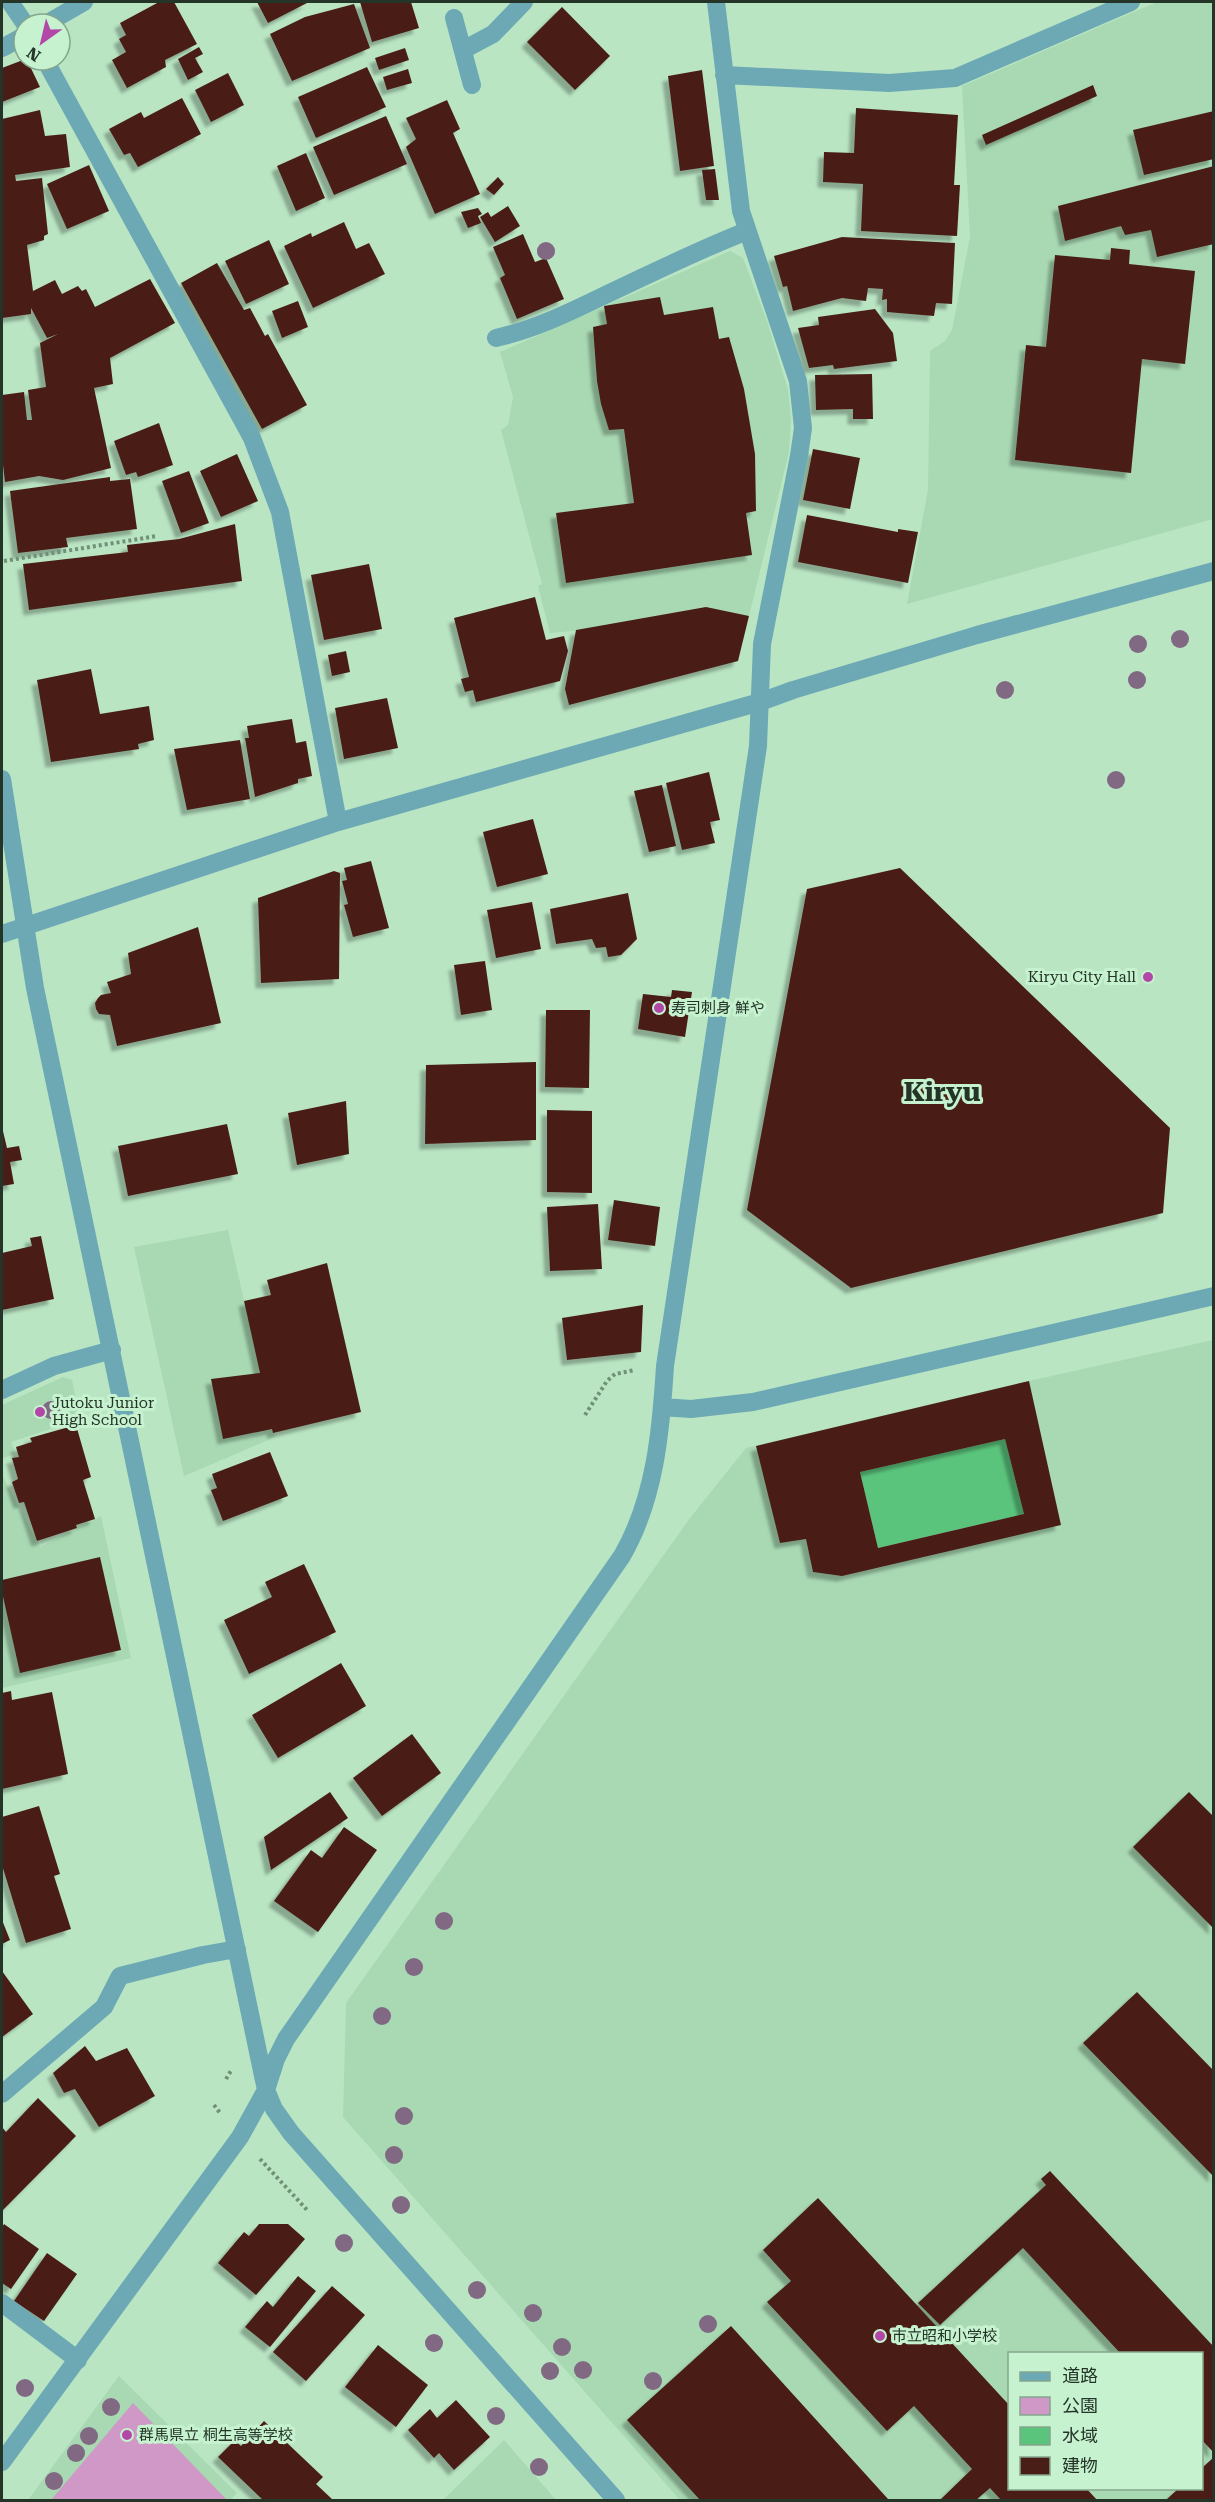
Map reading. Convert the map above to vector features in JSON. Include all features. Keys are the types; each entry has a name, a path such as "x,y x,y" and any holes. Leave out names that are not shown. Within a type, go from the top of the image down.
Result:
{"street":[{"path":"67,12 84,2"},
{"path":"463,50 493,34 524,2"},
{"path":"2,2462 240,2137 266,2091 276,2059 286,2039 632,1539 644,1510 662,1407 665,1366 758,746 762,644 803,428 798,381 791,355 741,212 716,2"},
{"path":"724,75 889,83 955,78 1131,2"},
{"path":"454,18 472,85"},
{"path":"52,72 252,438 266,471 285,535 338,822"},
{"path":"496,338 518,334 747,231"},
{"path":"2,934 338,822 760,702 967,638 1214,572"},
{"path":"2,779 35,988 266,2091 274,2109 291,2133 616,2500"},
{"path":"662,1407 691,1409 753,1402 1214,1296"},
{"path":"2,1390 54,1366 112,1350"},
{"path":"2,2094 104,2007 120,1976 237,1949"},
{"path":"2,2303 78,2360"}],"path":[{"path":"4,561 157,536"},
{"path":"585,1415 607,1381 615,1374 639,1370"}],"shaded area":[{"path":"1157,2 1213,2 1213,519 907,604 928,490 930,351 945,341 952,330 970,237 962,86"},
{"path":"730,251 743,258 767,321 788,390 791,419 789,452 749,616 550,633 538,586 542,584 501,430 508,425 513,397 500,352"},
{"path":"228,1230 275,1437 184,1476 134,1247"},
{"path":"1213,1340 1213,2500 680,2500 343,2117 346,2003 690,1518 746,1448"},
{"name":"Jutoku Junior High School","path":"63,1377 72,1380 80,1419 11,1442 15,1453 2,1459 2,1405"},
{"path":"2,1475 40,1547 101,1516 131,1658 2,1688"},
{"name":"群馬県立 桐生高等学校","path":"119,2376 237,2493 232,2498 235,2500 28,2500"},
{"path":"504,2440 556,2500 443,2500"}],"green space":[{"name":"群馬県立 桐生高等学校","path":"133,2403 227,2500 51,2500"}],"water":[{"path":"1005,1439 1024,1514 878,1548 860,1472"}],"building":[{"path":"159,2 174,2 197,44 165,60 166,67 127,88 112,60 126,52 119,39 126,35 120,23"},
{"path":"257,2 309,2 268,23"},
{"path":"360,2 411,2 419,28 372,42"},
{"path":"354,4 370,48 292,81 270,34 305,17"},
{"path":"562,7 610,56 575,90 527,42"},
{"path":"199,47 203,54 195,58 203,72 188,80 178,59"},
{"path":"405,48 409,60 379,70 375,58"},
{"path":"12,64 12,72 33,72 40,87 2,102 2,68"},
{"path":"367,67 386,107 316,138 298,97"},
{"path":"408,69 412,83 387,90 383,77"},
{"path":"702,70 714,166 680,171 668,76"},
{"path":"228,73 244,105 211,122 195,90"},
{"path":"1093,85 1097,96 986,145 982,135"},
{"path":"182,98 201,134 138,167 130,153 124,155 109,129 141,112 144,118"},
{"path":"447,100 460,129 453,133 480,194 435,214 406,147 416,139 406,118"},
{"path":"856,108 958,115 954,185 960,185 957,236 861,231 863,184 823,182 824,152 854,153"},
{"path":"40,110 45,136 66,134 70,167 15,175 16,181 42,178 48,234 44,236 44,240 27,245 33,291 55,280 62,294 78,286 82,291 86,289 95,307 150,279 175,323 110,358 113,384 94,388 111,468 63,480 39,476 5,482 2,456 2,395 24,392 27,420 32,420 28,390 46,387 40,343 58,334 47,338 31,308 31,314 2,318 2,119"},
{"path":"1214,111 1214,159 1144,175 1133,130"},
{"path":"386,116 407,164 334,195 313,147"},
{"path":"306,153 325,198 296,211 277,166"},
{"path":"89,165 109,211 67,229 47,184"},
{"path":"1214,166 1214,244 1157,257 1151,230 1125,235 1121,226 1065,241 1058,206"},
{"path":"715,169 719,200 706,200 702,170"},
{"path":"498,177 504,184 494,195 486,189"},
{"path":"508,206 520,226 495,242 480,217 488,212 491,217"},
{"path":"478,208 482,214 478,216 481,223 468,228 461,212"},
{"path":"344,222 356,249 369,243 385,274 313,308 284,246 311,233 312,237"},
{"path":"523,234 535,262 546,258 564,299 517,319 500,278 505,275 493,247"},
{"path":"842,237 955,243 952,304 936,303 934,316 887,312 887,299 882,300 883,289 868,288 866,301 842,298 793,311 787,286 783,287 774,256"},
{"path":"269,240 289,284 246,304 225,261"},
{"path":"1111,248 1130,250 1129,264 1195,271 1185,364 1142,359 1131,473 1015,460 1026,345 1046,347 1055,255 1110,260"},
{"path":"217,263 244,310 250,308 265,336 268,334 307,405 262,429 181,283"},
{"path":"660,297 664,315 713,307 719,339 729,337 744,389 755,454 756,511 746,513 752,555 566,583 556,513 634,503 624,429 609,430 601,404 593,327 607,324 604,306"},
{"path":"298,301 308,327 282,338 272,311"},
{"path":"875,309 893,333 897,361 834,369 833,365 809,368 798,328 819,325 818,317"},
{"path":"872,374 873,419 853,419 853,409 816,410 815,375"},
{"path":"159,423 173,465 138,477 136,472 126,475 114,441"},
{"path":"813,449 860,458 850,509 803,500"},
{"path":"237,454 258,501 221,517 200,471"},
{"path":"189,471 209,523 181,533 162,481"},
{"path":"110,477 110,481 130,479 137,529 66,538 68,547 18,553 10,491"},
{"path":"807,515 898,532 898,529 918,532 908,583 798,562"},
{"path":"235,524 242,581 29,610 23,564 128,552 127,545 179,539"},
{"path":"369,564 382,629 324,640 311,575"},
{"path":"535,597 546,640 564,636 568,651 560,681 476,702 473,690 465,692 461,679 469,677 454,618"},
{"path":"706,607 749,616 738,661 569,705 565,689 576,630"},
{"path":"346,651 350,672 332,676 328,655"},
{"path":"91,669 100,714 149,706 154,740 138,744 139,749 51,762 37,680"},
{"path":"387,698 398,748 344,759 335,708"},
{"path":"292,719 296,743 306,741 312,776 298,779 298,783 255,797 245,738 249,738 247,726"},
{"path":"240,740 250,799 187,810 174,749"},
{"path":"709,772 720,820 710,822 715,843 682,850 666,783"},
{"path":"662,785 676,846 649,852 634,791"},
{"path":"533,819 548,874 497,887 483,832"},
{"path":"371,861 389,928 353,937 344,905 348,904 342,881 347,880 344,868"},
{"path":"900,868 1170,1128 1163,1213 851,1288 747,1210 807,889"},
{"path":"334,871 340,873 339,979 261,983 258,898"},
{"path":"628,893 637,939 621,955 608,957 606,947 596,948 592,939 556,944 550,909"},
{"path":"532,902 541,949 496,958 487,910"},
{"path":"198,927 221,1023 117,1046 110,1015 99,1014 95,1003 101,995 111,993 107,982 131,974 128,953"},
{"path":"485,961 492,1010 461,1015 454,965"},
{"path":"672,990 692,992 685,1037 638,1029 643,994 671,997"},
{"path":"546,1010 590,1010 589,1088 545,1087"},
{"path":"536,1062 536,1140 425,1144 426,1065"},
{"path":"346,1101 349,1154 297,1165 288,1113"},
{"path":"547,1110 592,1111 592,1193 547,1192"},
{"path":"227,1124 238,1174 128,1196 118,1146"},
{"path":"2,1127 7,1148 19,1146 22,1160 10,1162 14,1184 2,1186"},
{"path":"614,1200 660,1207 655,1246 608,1240"},
{"path":"598,1204 602,1269 550,1271 547,1207"},
{"path":"41,1236 54,1299 2,1310 2,1253 32,1246 30,1238"},
{"path":"327,1263 361,1412 273,1433 272,1429 223,1439 211,1379 260,1373 244,1301 271,1295 267,1280"},
{"path":"643,1305 641,1352 567,1360 562,1318"},
{"path":"1029,1381 1061,1525 842,1576 813,1572 806,1539 780,1543 756,1446","holes":["1005,1439 1024,1514 878,1548 860,1472"]},
{"path":"76,1425 91,1477 83,1480 95,1519 76,1525 77,1528 37,1541 24,1502 19,1503 12,1482 18,1479 12,1458 19,1457 16,1447 32,1442 30,1438"},
{"path":"270,1452 288,1496 223,1521 211,1490 217,1488 212,1474"},
{"path":"100,1557 121,1650 20,1673 2,1592 2,1580"},
{"path":"304,1564 336,1632 249,1674 224,1620 272,1597 265,1582"},
{"path":"341,1663 366,1706 278,1758 252,1715"},
{"path":"11,1691 12,1700 52,1692 68,1774 2,1789 2,1693"},
{"path":"412,1734 441,1773 382,1816 353,1778"},
{"path":"330,1792 348,1818 271,1870 264,1837"},
{"path":"1189,1792 1214,1817 1214,1929 1133,1847"},
{"path":"39,1806 60,1874 54,1876 71,1929 26,1943 2,1865 2,1817"},
{"path":"344,1827 377,1850 318,1932 274,1901 311,1850 322,1858"},
{"path":"2,1920 10,1940 2,1944"},
{"path":"2,1971 33,2014 2,2037"},
{"path":"1137,1992 1214,2071 1214,2177 1083,2043"},
{"path":"85,2046 96,2061 127,2048 155,2096 99,2127 75,2089 64,2093 53,2073"},
{"path":"38,2098 76,2136 2,2211 2,2127 6,2132"},
{"path":"1050,2171 1214,2347 1214,2453 1203,2441 1203,2352 1119,2352 1023,2248 940,2325 918,2303 1046,2185 1041,2179"},
{"path":"818,2198 1008,2404 1008,2490 1088,2490 1097,2500 1001,2500 990,2488 976,2500 940,2500 972,2469 914,2406 887,2431 767,2302 791,2281 763,2250"},
{"path":"4,2224 39,2249 11,2289 2,2283 2,2228"},
{"path":"259,2224 288,2224 305,2239 256,2295 218,2263 244,2232 249,2236"},
{"path":"47,2253 77,2274 44,2321 14,2301"},
{"path":"298,2276 316,2291 270,2347 245,2327 267,2301 273,2307"},
{"path":"332,2286 365,2315 306,2381 273,2352"},
{"path":"731,2326 888,2499 700,2500 627,2420"},
{"path":"378,2345 428,2385 396,2427 345,2387"},
{"path":"456,2400 490,2437 454,2470 439,2453 434,2458 408,2430 430,2409 437,2418"},
{"path":"264,2421 323,2477 316,2484 333,2500 263,2500 218,2457 235,2440 241,2446"},
{"path":"1214,2457 1214,2500 1166,2500 1177,2490 1203,2490 1203,2467"}],"place":[{"name":"Kiryu City Hall","path":"1148,977"},
{"name":"寿司刺身 鮮や","path":"659,1008"},
{"name":"Jutoku Junior High School","path":"40,1412"},
{"name":"市立昭和小学校","path":"880,2336"},
{"name":"群馬県立 桐生高等学校","path":"127,2435"}],"district":[{"name":"Kiryu","path":"942,1092"}]}
